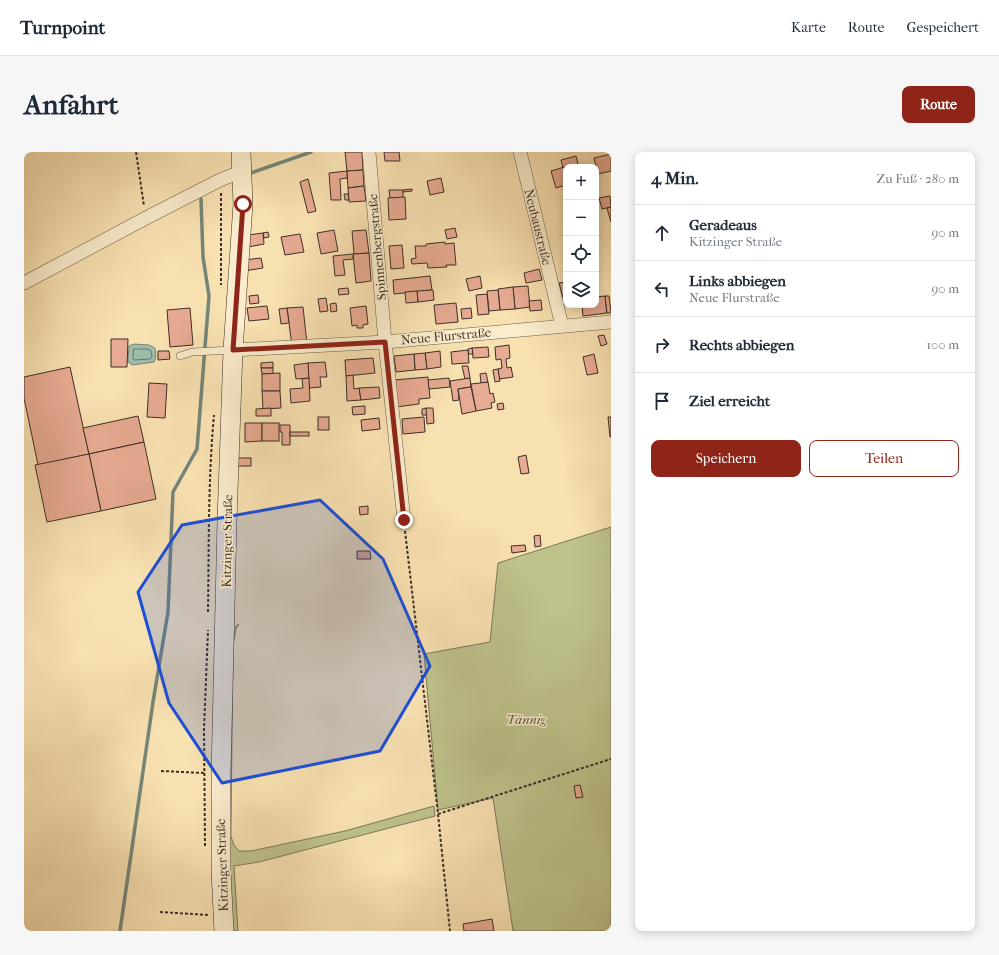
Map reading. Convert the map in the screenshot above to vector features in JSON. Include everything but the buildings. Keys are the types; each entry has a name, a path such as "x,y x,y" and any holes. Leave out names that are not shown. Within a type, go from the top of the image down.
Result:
{"street":[{"name":"Kitzinger Straße","path":"224,931 220,836 227,513 226,351 243,204 243,171 240,152"},
{"name":"Spinnenbergstraße","path":"369,152 385,342 404,520"},
{"name":"Neubaustraße","path":"520,152 562,326"},
{"path":"24,283 220,180 243,171"},
{"name":"Neue Flurstraße","path":"226,351 385,342 611,322"}],"lane":[{"path":"180,356 192,352 226,351"}],"path":[{"path":"136,152 146,218"},
{"path":"404,520 450,931"},
{"path":"438,814 611,759"},
{"path":"161,771 221,773"},
{"path":"160,912 208,915 223,912"}],"highlighted area":[{"path":"320,500 383,559 430,666 380,751 222,783 169,703 138,592 182,525"}],"green space":[{"name":"Tännig","path":"611,527 611,931 513,931 493,798 438,810 424,654 490,642 498,563"},
{"path":"239,624 236,629 233,645 231,837 234,845 239,851 251,851 345,831 434,806 435,816 259,862 234,866 238,931 229,931 226,884 232,629"}],"water":[{"path":"134,344 149,345 155,348 156,357 154,362 132,365 128,362 129,346"}],"waterway":[{"path":"251,173 311,152"},
{"path":"120,931 153,702 168,612 173,492 197,449 209,296 203,257 201,199"}],"route":[{"path":"243,204 233,350 385,342 404,520"}]}
